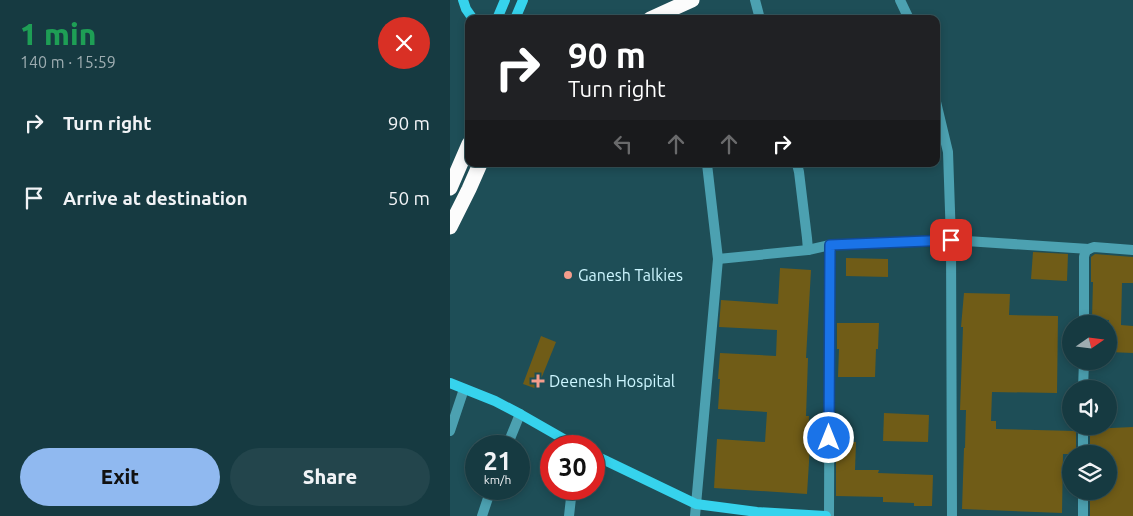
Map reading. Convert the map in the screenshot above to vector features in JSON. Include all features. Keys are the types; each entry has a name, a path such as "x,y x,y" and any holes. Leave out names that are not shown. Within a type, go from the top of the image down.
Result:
{"highway":[{"path":"675,14 692,0"},
{"path":"450,188 465,153"},
{"path":"450,227 479,167"}],"street":[{"path":"463,0 470,15"},
{"path":"499,15 506,0"},
{"path":"517,15 523,0"},
{"path":"755,0 759,15"},
{"path":"900,0 907,15"},
{"path":"940,119 948,152 951,240 952,516"},
{"path":"695,516 718,259 707,167"},
{"path":"798,167 808,250"},
{"path":"718,259 808,250 830,245 951,240 1133,250"},
{"path":"605,460 696,504 757,512 828,516 830,245"},
{"path":"1084,315 1084,257 1085,252 1089,249"},
{"path":"450,383 495,401 557,435"},
{"path":"450,431 464,389"},
{"path":"512,435 520,414"},
{"path":"482,516 487,500"},
{"path":"569,516 571,500"},
{"path":"1083,500 1083,516"}],"building":[{"path":"1033,252 1068,254 1067,281 1031,279"},
{"path":"1095,254 1133,257 1133,283 1122,283 1121,325 1133,326 1133,353 1118,352 1118,315 1092,315 1093,282 1091,282 1091,257"},
{"path":"846,258 888,259 888,277 846,276"},
{"path":"780,268 811,270 806,358 808,358 806,416 809,416 808,446 810,446 807,494 714,488 717,439 765,442 767,412 718,409 720,353 776,356 777,330 719,327 721,300 778,304"},
{"path":"964,293 1010,294 1009,315 1058,316 1057,393 992,392 991,421 996,421 996,429 1062,431 1062,435 1076,435 1076,445 1062,445 1062,513 962,509 966,410 960,410 963,327 961,327"},
{"path":"837,323 879,323 875,377 838,377 839,349 837,349"},
{"path":"541,336 556,342 537,389 523,384"},
{"path":"884,413 929,415 928,442 883,441"},
{"path":"1133,427 1133,516 1090,516 1090,500 1117,500 1117,445 1090,445 1090,435 1117,435 1117,428"},
{"path":"836,441 856,442 855,470 879,470 878,473 933,475 932,506 914,506 914,503 883,502 883,497 836,496"}],"place":[{"name":"Ganesh Talkies","path":"568,275"},
{"name":"Deenesh Hospital","path":"538,381"}],"route":[{"path":"829,438 830,245 951,240"}]}
